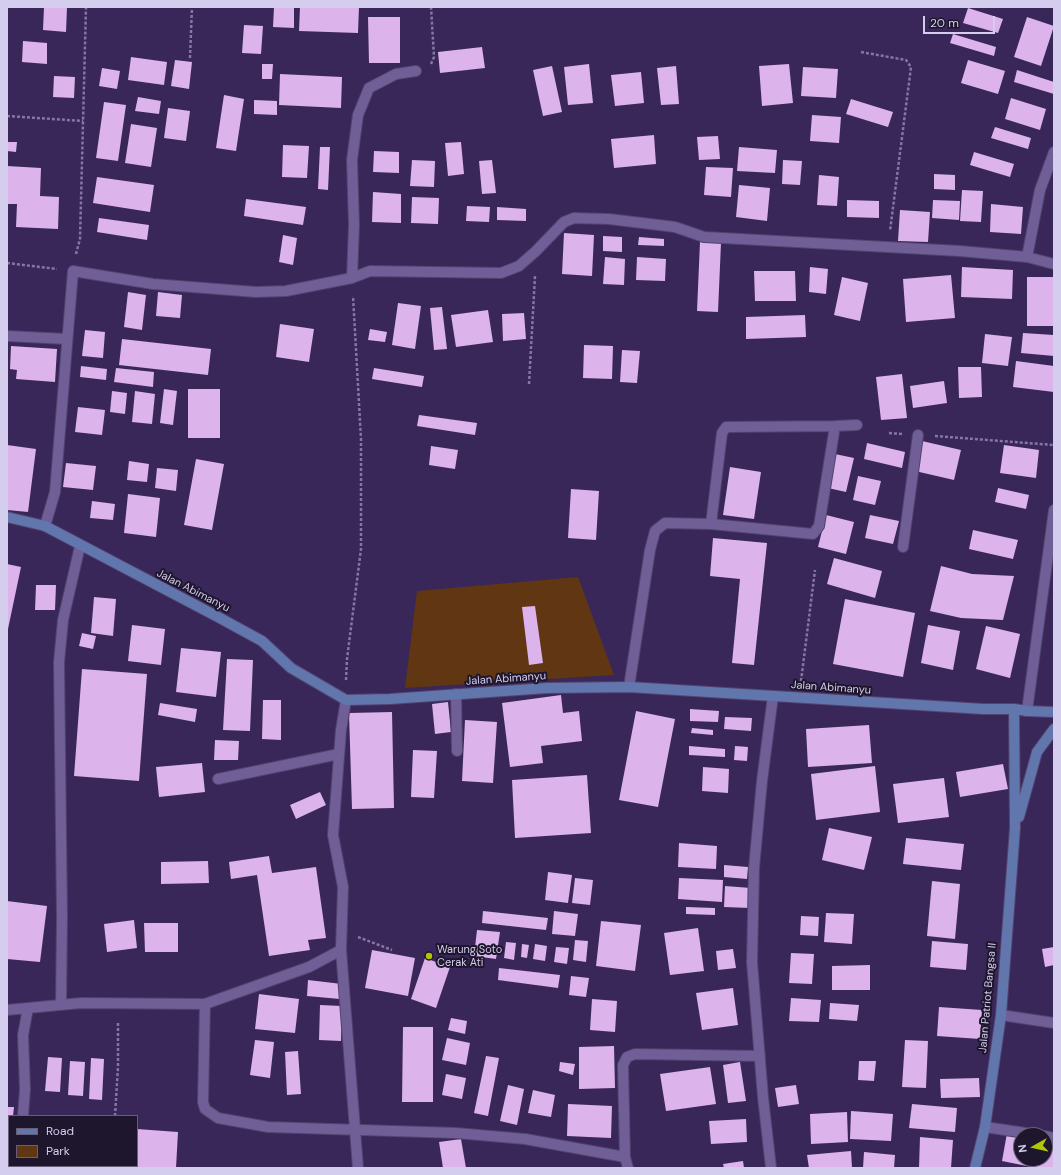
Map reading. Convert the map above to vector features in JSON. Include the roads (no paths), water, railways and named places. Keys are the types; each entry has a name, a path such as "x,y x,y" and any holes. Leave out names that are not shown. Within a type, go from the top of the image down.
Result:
{"street":[{"path":"352,278 354,225 352,160 358,115 369,88 396,74 416,71"},
{"path":"1027,258 1040,190 1054,152"},
{"path":"45,526 55,492 73,271 153,284 256,292 286,291 352,278 370,271 501,273 519,266 564,222 574,218 609,219 675,227 704,236 888,247 1027,258 1054,264"},
{"path":"7,336 67,339"},
{"path":"711,524 722,433 726,427 857,425"},
{"path":"629,687 650,550 655,531 665,523 711,524 813,534 819,526 835,426"},
{"path":"903,546 918,435"},
{"path":"1027,711 1054,510"},
{"name":"Jalan Abimanyu","path":"7,517 45,526 262,642 291,668 346,700 547,688 629,687 984,710 1014,709 1054,712"},
{"path":"61,1005 62,911 59,662 63,620 80,546"},
{"path":"456,694 457,751"},
{"path":"771,1168 763,1097 752,962 754,868 762,781 773,696"},
{"path":"346,700 339,754 333,835 343,888 341,950 358,1168"},
{"path":"1014,709 1016,828"},
{"path":"1016,828 1037,752 1054,729"},
{"path":"218,779 339,754"},
{"name":"Jalan Patriot Bangsa II","path":"974,1168 985,1127 1001,1015 1016,828"},
{"path":"7,1010 61,1005 118,1003 205,1004 309,967 341,950"},
{"path":"205,1004 204,1102 205,1109 218,1118 268,1127 456,1133 525,1139 624,1157"},
{"path":"22,1115 25,1089 23,1035 28,1008"},
{"path":"1001,1015 1054,1023"},
{"path":"628,1168 624,1157 623,1065 627,1057 635,1054 760,1056"},
{"path":"985,1127 1013,1131"}],"place":[{"name":"Warung Soto Cerak Ati","path":"429,956"}]}
